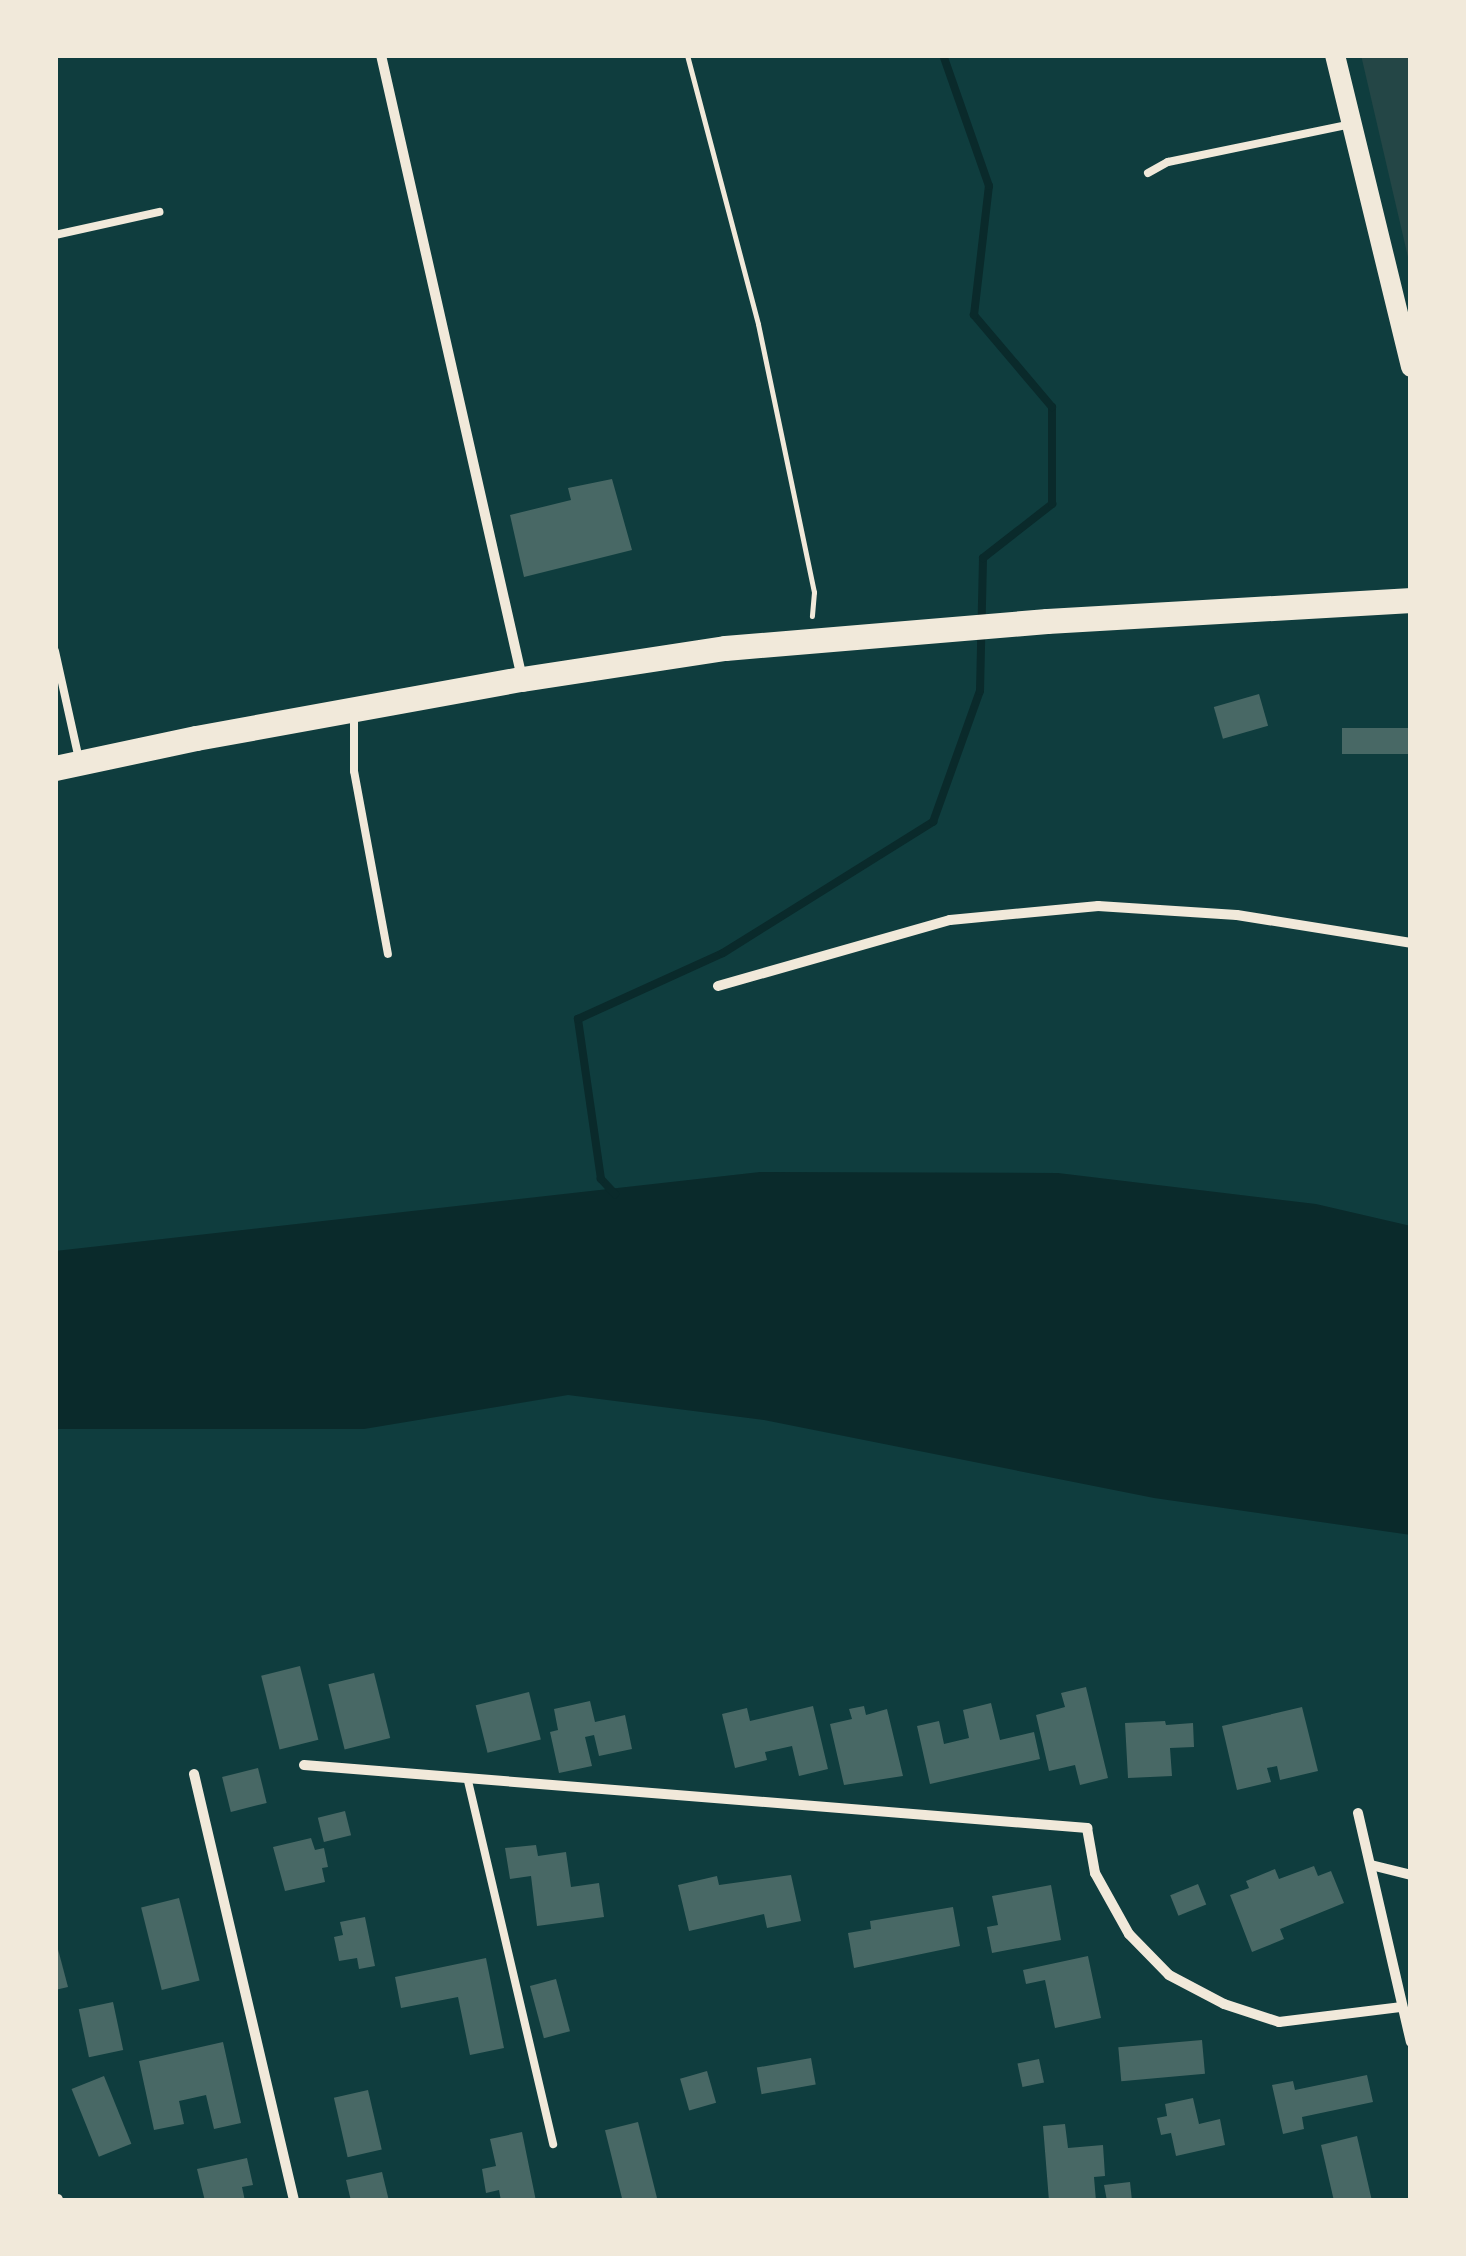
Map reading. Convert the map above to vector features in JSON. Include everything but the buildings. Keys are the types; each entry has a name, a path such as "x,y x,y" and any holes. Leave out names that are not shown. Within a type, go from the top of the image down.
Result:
{"main road":[{"path":"1336,55 1411,367"},
{"path":"68,765 522,679 811,639 1411,600"}],"street":[{"path":"382,55 522,679"},
{"path":"718,986 950,920 1098,906 1237,915 1411,943"},
{"path":"304,1765 1086,1828 1095,1873 1129,1934 1169,1975 1224,2004 1279,2022 1402,2007"},
{"path":"194,1774 294,2201"},
{"path":"1358,1813 1411,2042"},
{"path":"1371,1866 1411,1875"}],"lane":[{"path":"1148,173 1168,162 1352,124"},
{"path":"55,235 159,212"},
{"path":"55,652 68,765"},
{"path":"354,709 354,771 388,954"},
{"path":"468,1781 553,2144"}],"path":[{"path":"687,55 758,324 794,488 814,592 811,639"}],"shaded area":[{"path":"1361,55 1411,55 1411,270"},
{"path":"760,1172 1058,1173 1316,1204 1411,1226 1411,1535 1154,1498 764,1420 568,1395 364,1429 55,1429 55,1251"}],"waterway":[{"path":"615,1194 601,1179 578,1019 723,953 933,822 980,691 983,558 1052,504 1052,407 974,315 989,186 943,55"}]}
